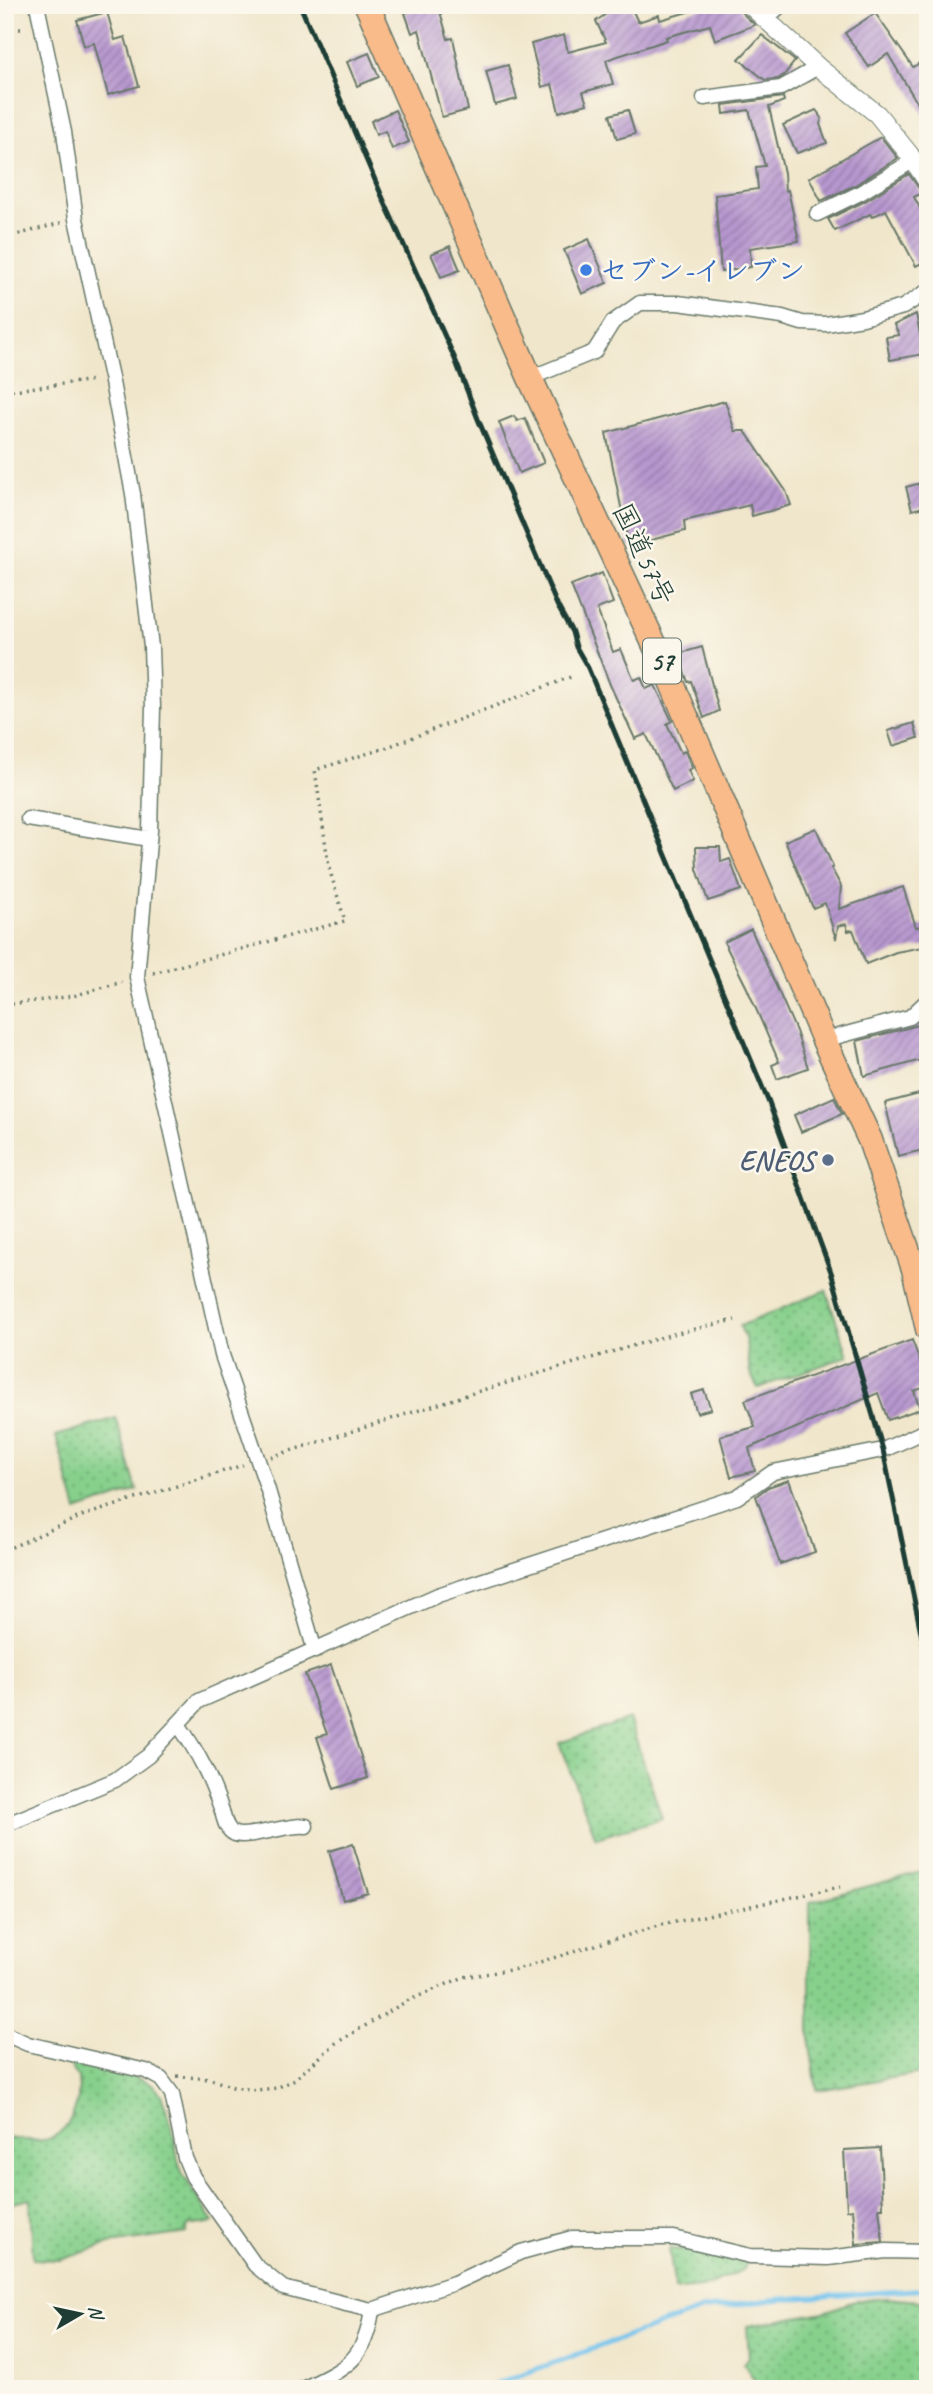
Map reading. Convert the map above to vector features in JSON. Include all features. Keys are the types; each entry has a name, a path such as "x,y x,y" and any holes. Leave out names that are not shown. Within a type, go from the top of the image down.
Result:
{"highway":[{"name":"国道57号","path":"367,5 530,377 665,667 824,1040 870,1140 921,1267 928,1329"}],"street":[{"path":"37,5 64,132 76,219 111,377 133,494 151,647 153,708 149,839 137,977 222,1355 258,1461 315,1651"},
{"path":"750,5 818,68 877,114 914,160 928,183"},
{"path":"765,20 781,5"},
{"path":"704,98 781,88 818,68"},
{"path":"817,215 914,160"},
{"path":"530,377 594,352 612,322 639,303 678,303 782,317 802,323 825,324 863,318 903,307 928,291"},
{"path":"28,819 149,839"},
{"path":"824,1040 910,1017 928,1000"},
{"path":"5,1825 115,1780 148,1756 199,1701 438,1595 737,1497 773,1472 883,1450 928,1430"},
{"path":"178,1724 210,1776 226,1826 235,1834 294,1825 306,1826"},
{"path":"5,2035 28,2044 146,2071 161,2080 172,2094 185,2158 193,2178 255,2265 283,2288 372,2310 454,2283 521,2252 572,2238 674,2238 750,2256 828,2258 886,2251 928,2252"},
{"path":"303,2389 340,2372 359,2353 368,2333 372,2310"}],"path":[{"path":"5,29 42,29"},
{"path":"5,238 76,219"},
{"path":"5,391 111,377"},
{"path":"5,1005 73,996 345,921 329,868 315,770 385,748 573,676"},
{"path":"5,1550 82,1516 486,1389 673,1334 735,1320"},
{"path":"161,2080 181,2075 257,2091 277,2088 295,2079 336,2043 407,2001 464,1977 517,1969 661,1925 840,1887"}],"green space":[{"path":"826,1290 848,1356 758,1388 750,1373 746,1341 740,1326"},
{"path":"116,1418 137,1490 77,1511 56,1436"},
{"path":"629,1719 662,1818 596,1838 559,1743"},
{"path":"928,1870 928,2072 817,2090 810,2045 810,1902"},
{"path":"67,2060 125,2073 152,2084 161,2094 171,2123 183,2175 214,2222 188,2226 186,2233 109,2244 60,2260 33,2259 30,2199 5,2205 5,2138 43,2140 60,2132 67,2125 76,2107 79,2088 78,2079"},
{"path":"669,2248 747,2260 744,2269 708,2286 675,2290"},
{"path":"888,2298 928,2302 928,2389 760,2389 744,2364 749,2357 747,2326 824,2312 855,2301"}],"building":[{"path":"414,5 438,5 448,39 453,38 468,110 442,117 419,30 412,33 405,13 415,9"},
{"path":"605,5 630,5 638,22 659,15 660,20 712,5 739,5 742,13 755,25 715,40 710,25 666,37 667,40 606,60 613,84 583,92 587,104 559,112 552,84 542,87 531,44 564,35 568,52 606,42 596,21 609,12"},
{"path":"107,12 115,40 125,37 139,86 108,95 94,43 84,46 77,20"},
{"path":"875,13 913,67 928,58 928,121 888,54 869,67 845,33"},
{"path":"762,35 795,61 778,79 765,80 739,59"},
{"path":"369,53 379,77 357,86 347,62"},
{"path":"508,65 517,99 495,105 486,71"},
{"path":"783,97 784,101 769,107 784,173 785,191 788,190 799,241 750,248 751,267 721,272 715,195 758,189 756,167 765,166 749,110 724,114 723,105"},
{"path":"395,110 409,142 392,149 385,131 376,135 371,121"},
{"path":"628,110 635,134 617,139 610,115"},
{"path":"816,110 822,118 820,124 827,143 797,153 783,125"},
{"path":"881,137 898,158 855,185 821,201 809,178"},
{"path":"909,174 922,193 914,197 928,223 928,260 916,266 886,210 872,217 870,214 835,231 828,219 865,201"},
{"path":"589,239 607,283 582,294 564,250"},
{"path":"450,246 460,270 441,277 431,254"},
{"path":"916,314 924,354 890,360 886,337 899,335 894,325"},
{"path":"725,401 735,431 745,431 786,491 791,505 752,516 750,505 684,521 685,531 629,546 606,433"},
{"path":"514,416 517,421 525,418 544,463 519,473 499,422"},
{"path":"928,481 928,506 912,510 906,487"},
{"path":"602,573 613,603 597,609 613,652 621,649 634,680 641,677 646,689 655,685 672,721 667,724 681,753 685,751 692,768 688,770 693,781 673,791 646,734 635,739 611,687 571,585"},
{"path":"702,647 719,711 704,718 678,654"},
{"path":"914,723 918,738 893,746 888,731"},
{"path":"816,828 841,886 839,909 903,887 916,927 928,925 928,946 896,952 866,964 853,930 848,931 846,924 838,926 836,939 825,903 813,908 785,841"},
{"path":"696,847 720,847 721,862 730,859 741,890 708,901 697,869"},
{"path":"751,929 796,1031 808,1068 777,1079 772,1065 779,1062 724,942"},
{"path":"926,1023 928,1058 864,1076 857,1041"},
{"path":"923,1093 928,1111 928,1139 921,1140 923,1150 898,1156 885,1103"},
{"path":"834,1097 842,1114 801,1132 794,1115"},
{"path":"912,1340 928,1383 928,1386 914,1391 920,1409 888,1420 878,1393 749,1448 755,1471 731,1477 720,1436 755,1427 745,1400"},
{"path":"704,1390 711,1409 697,1413 691,1394"},
{"path":"789,1480 815,1552 780,1564 756,1496 768,1487"},
{"path":"331,1665 368,1778 334,1789 317,1737 327,1734 305,1674"},
{"path":"353,1844 368,1893 343,1900 329,1851"},
{"path":"880,2148 883,2208 879,2208 883,2242 856,2244 853,2209 847,2210 844,2150"}],"waterway":[{"path":"481,2389 701,2310 770,2300 928,2289"}],"railway":[{"path":"300,5 455,359 557,605 588,668 769,1103 831,1272 883,1450 928,1666"}],"place":[{"name":"セブン-イレブン","path":"586,270"},
{"name":"ENEOS","path":"828,1160"}]}
